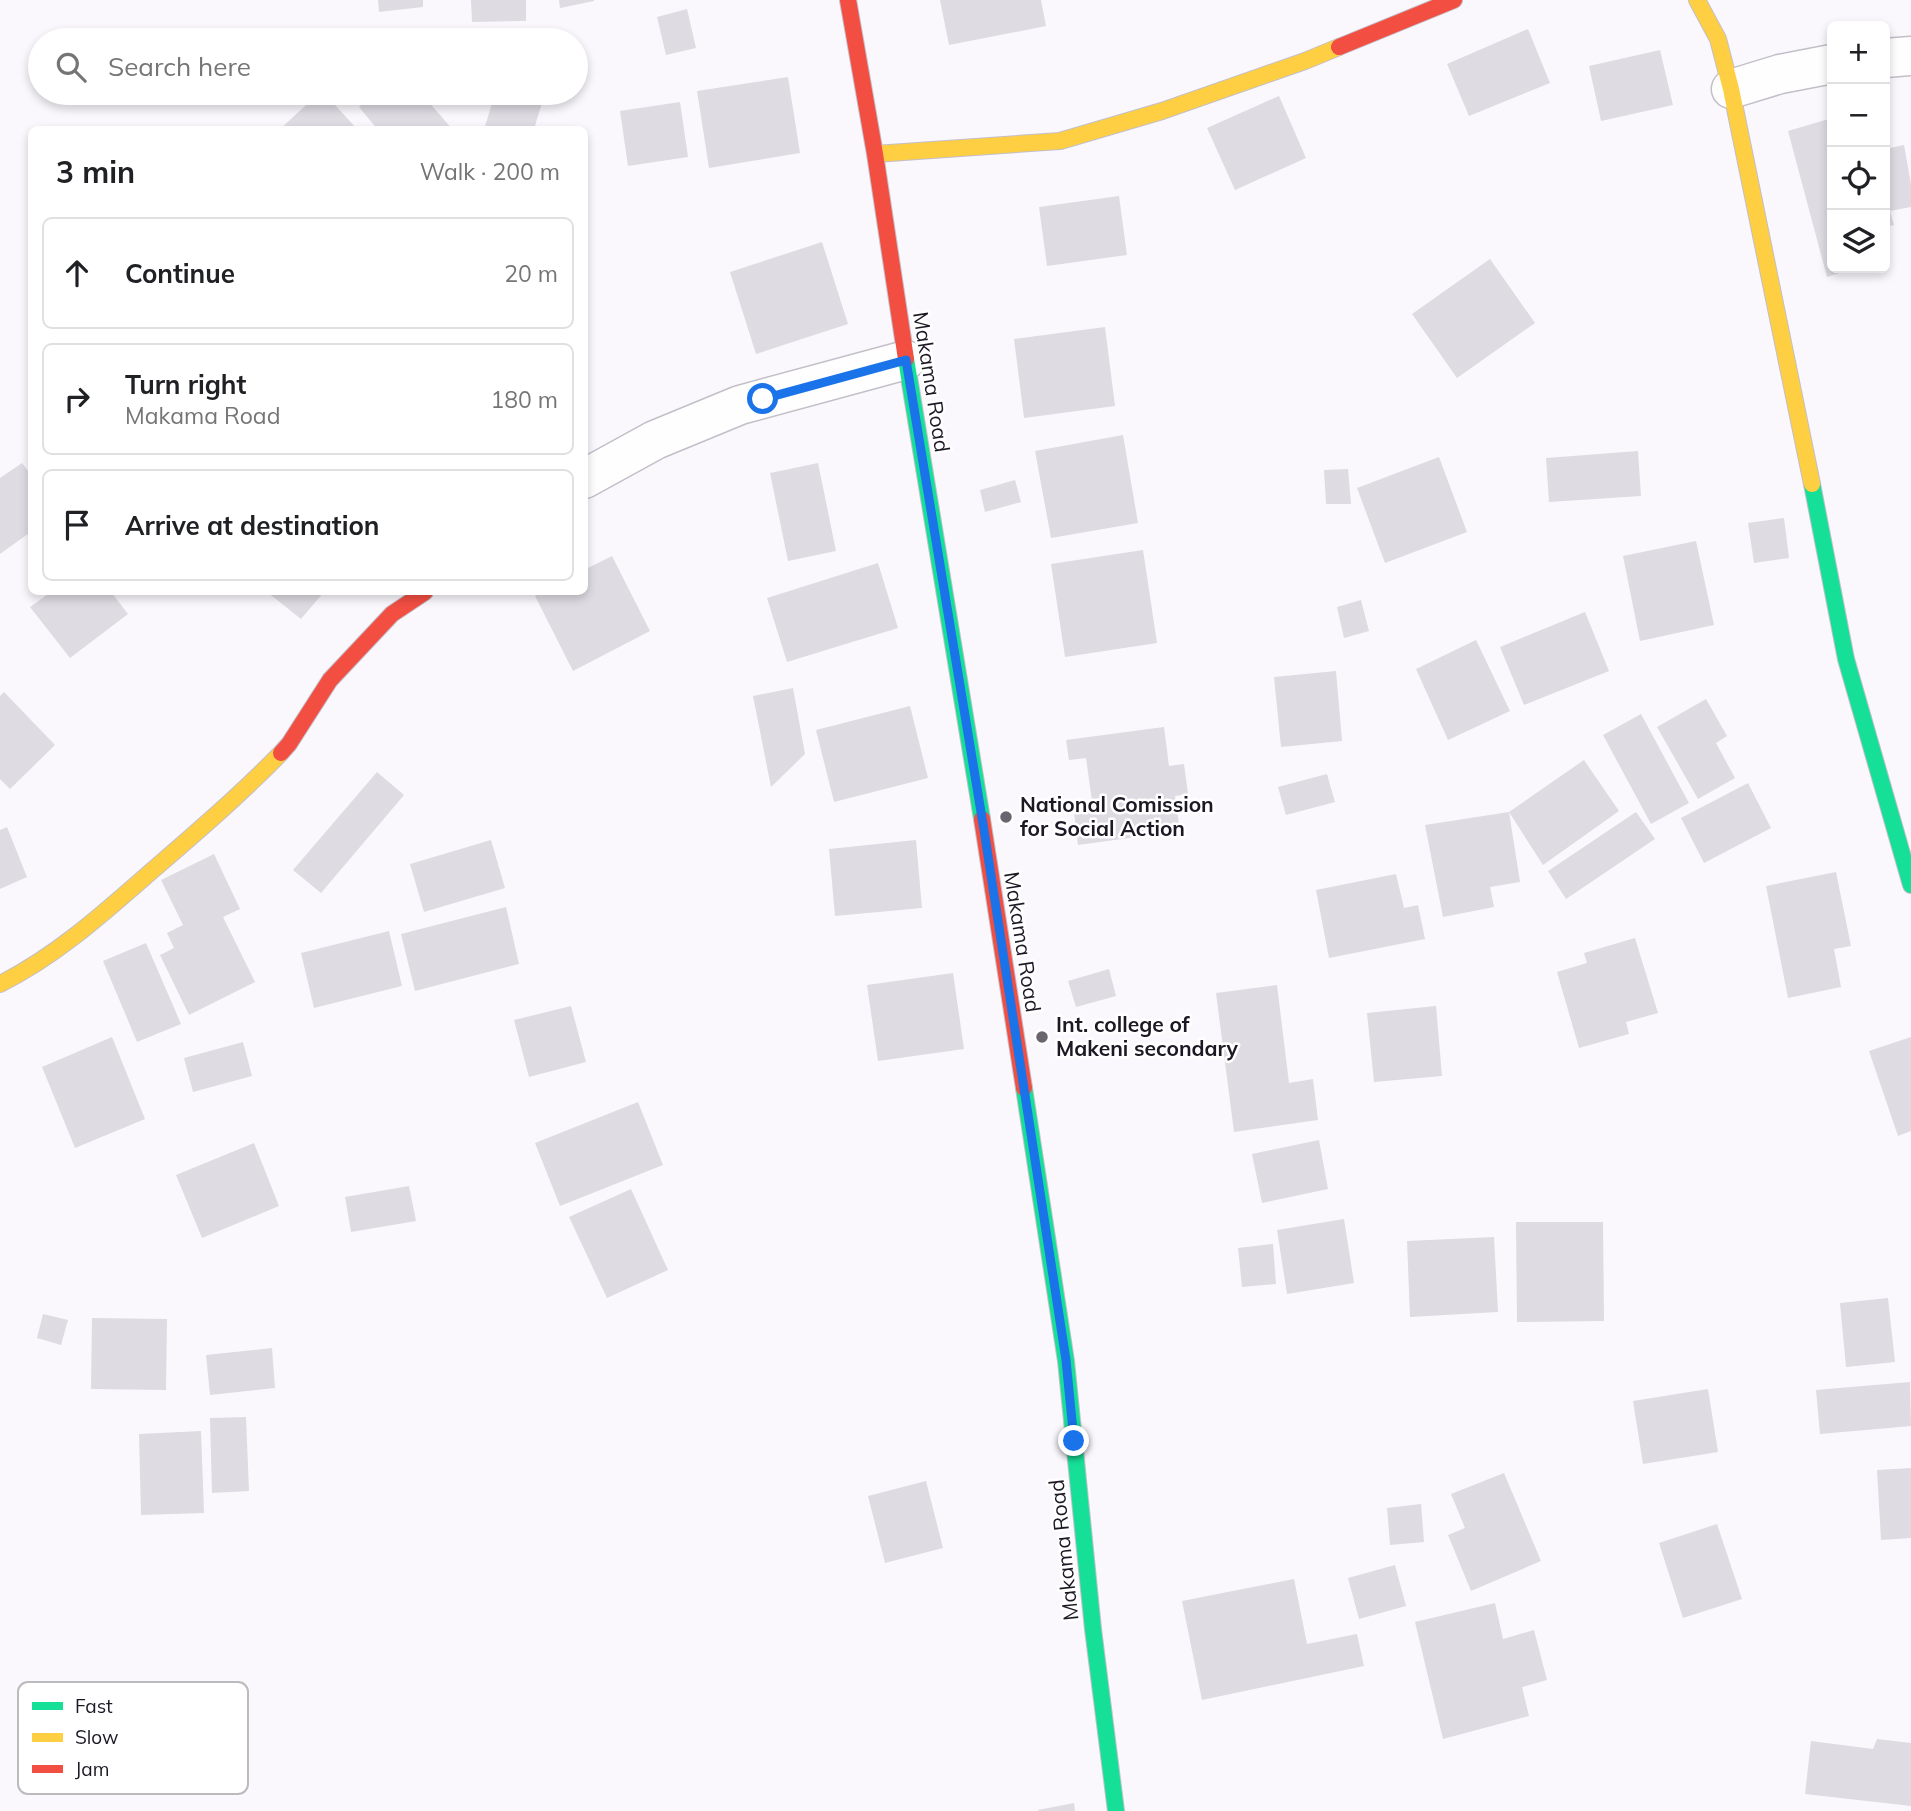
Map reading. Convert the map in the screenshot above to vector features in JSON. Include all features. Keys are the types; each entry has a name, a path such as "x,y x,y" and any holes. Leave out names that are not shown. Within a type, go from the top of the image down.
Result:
{"street":[{"name":"Makama Road","path":"848,0 984,830 1066,1360 1093,1629 1116,1811"},
{"path":"875,154 1060,141 1162,111 1305,61 1454,0"},
{"path":"1696,0 1718,38 1731,89 1846,659 1911,885"},
{"path":"1890,58 1911,56"},
{"path":"1731,89 1780,74 1827,65"},
{"path":"588,477 655,440 740,405 906,360"},
{"path":"0,984 80,934 245,790 289,744 330,680 392,614 420,595"}],"building":[{"path":"378,0 423,0 423,7 379,12"},
{"path":"471,0 526,0 526,21 472,22"},
{"path":"559,0 594,0 594,1 560,8"},
{"path":"940,0 1041,0 1046,26 949,45"},
{"path":"687,9 696,48 666,55 657,17"},
{"path":"1528,29 1550,83 1469,116 1447,64"},
{"path":"1660,50 1673,105 1601,121 1589,66"},
{"path":"788,77 800,153 709,168 697,91"},
{"path":"1279,96 1306,158 1235,190 1207,128"},
{"path":"680,102 688,157 628,166 620,111"},
{"path":"306,105 335,105 354,126 283,126"},
{"path":"431,105 450,126 375,126 359,107"},
{"path":"491,105 541,105 535,126 485,126"},
{"path":"1827,119 1827,273 1839,273 1827,277 1788,131"},
{"path":"1904,145 1911,184 1911,207 1890,211 1890,210 1890,148"},
{"path":"1119,196 1127,255 1047,266 1039,207"},
{"path":"822,242 848,324 756,354 730,272"},
{"path":"1490,259 1535,323 1457,378 1412,314"},
{"path":"1105,327 1115,406 1024,418 1014,339"},
{"path":"1123,435 1138,523 1051,538 1035,451"},
{"path":"1638,451 1641,496 1549,502 1546,458"},
{"path":"1439,457 1467,532 1385,563 1357,488"},
{"path":"22,463 28,471 28,534 0,554 0,478"},
{"path":"818,463 836,551 788,561 770,473"},
{"path":"1348,469 1351,504 1326,504 1324,470"},
{"path":"1015,480 1021,502 985,512 980,490"},
{"path":"1784,518 1789,558 1754,563 1748,523"},
{"path":"1696,541 1714,625 1640,641 1623,556"},
{"path":"1143,550 1157,643 1065,657 1051,564"},
{"path":"612,556 650,631 573,671 535,596 588,595 588,568"},
{"path":"878,563 898,628 787,662 767,598"},
{"path":"47,595 113,595 128,614 70,658 30,607"},
{"path":"271,595 321,595 301,619"},
{"path":"1361,600 1369,631 1344,638 1337,607"},
{"path":"1585,612 1609,671 1524,705 1500,647"},
{"path":"1476,640 1510,711 1448,740 1416,669"},
{"path":"1336,671 1342,741 1281,747 1274,677"},
{"path":"793,688 805,754 771,787 753,696"},
{"path":"4,692 55,745 10,789 0,779 0,696"},
{"path":"1706,699 1727,736 1716,743 1735,778 1698,799 1657,727"},
{"path":"910,706 928,778 834,802 816,730"},
{"path":"1641,714 1689,803 1651,824 1603,735"},
{"path":"1164,727 1169,766 1184,764 1188,794 1175,796 1180,831 1078,845 1073,804 1092,801 1086,758 1069,760 1066,740"},
{"path":"1584,760 1619,811 1543,865 1509,812"},
{"path":"377,772 404,795 321,893 293,870"},
{"path":"1327,774 1335,802 1286,815 1278,787"},
{"path":"1748,783 1771,828 1704,863 1681,818"},
{"path":"1509,812 1520,882 1490,887 1494,907 1443,917 1425,825"},
{"path":"1636,812 1655,839 1566,899 1548,871"},
{"path":"7,827 27,877 0,889 0,830"},
{"path":"491,840 505,888 424,912 410,864"},
{"path":"916,840 922,908 835,916 829,849"},
{"path":"214,854 240,909 223,917 255,982 189,1015 160,955 174,948 167,933 183,925 161,880"},
{"path":"1836,872 1851,946 1834,949 1841,987 1788,998 1766,886"},
{"path":"1396,874 1404,908 1418,905 1425,939 1329,958 1316,890"},
{"path":"506,907 519,964 415,991 401,934"},
{"path":"389,931 402,986 314,1008 301,953"},
{"path":"1635,938 1658,1013 1626,1022 1629,1034 1579,1048 1557,972 1587,963 1584,953"},
{"path":"146,943 181,1024 137,1042 103,961"},
{"path":"1109,969 1116,996 1076,1007 1068,981"},
{"path":"953,973 964,1049 878,1061 867,985"},
{"path":"1277,985 1289,1083 1313,1079 1318,1120 1234,1132 1216,993"},
{"path":"571,1006 586,1062 529,1077 514,1020"},
{"path":"1436,1006 1442,1076 1374,1082 1367,1013"},
{"path":"112,1037 145,1119 75,1148 42,1067"},
{"path":"1911,1037 1911,1131 1898,1136 1869,1051"},
{"path":"243,1042 252,1076 193,1092 184,1058"},
{"path":"638,1102 663,1165 560,1206 535,1143"},
{"path":"1319,1140 1328,1189 1262,1203 1252,1154"},
{"path":"254,1143 279,1206 202,1238 176,1175"},
{"path":"409,1186 416,1221 351,1232 345,1197"},
{"path":"631,1189 668,1270 607,1298 569,1217"},
{"path":"1344,1219 1354,1283 1287,1294 1277,1230"},
{"path":"1516,1222 1603,1222 1604,1321 1517,1322"},
{"path":"1494,1237 1498,1312 1410,1317 1407,1241"},
{"path":"1273,1244 1276,1284 1242,1287 1238,1248"},
{"path":"1888,1298 1895,1362 1846,1367 1840,1303"},
{"path":"43,1314 68,1320 61,1345 37,1338"},
{"path":"92,1318 167,1319 166,1390 91,1389"},
{"path":"272,1348 275,1388 210,1395 206,1355"},
{"path":"1910,1382 1911,1426 1820,1434 1816,1390"},
{"path":"1708,1389 1718,1452 1643,1464 1633,1401"},
{"path":"246,1417 249,1491 212,1493 210,1418"},
{"path":"201,1431 204,1513 141,1515 139,1434"},
{"path":"1911,1468 1911,1538 1881,1540 1877,1470"},
{"path":"1504,1473 1541,1561 1471,1591 1448,1535 1465,1528 1451,1494"},
{"path":"926,1481 943,1548 885,1563 868,1496"},
{"path":"1421,1504 1424,1542 1390,1545 1387,1508"},
{"path":"1717,1524 1742,1599 1683,1618 1659,1543"},
{"path":"1395,1565 1406,1606 1359,1619 1348,1578"},
{"path":"1294,1579 1307,1644 1357,1634 1364,1666 1202,1700 1182,1601"},
{"path":"1495,1603 1503,1639 1534,1630 1547,1680 1522,1687 1529,1716 1443,1739 1415,1622"},
{"path":"1877,1739 1911,1743 1911,1806 1805,1794 1811,1741 1873,1749"},
{"path":"1074,1803 1075,1811 1038,1811 1038,1810"}],"traffic: fast":[{"path":"906,359 982,819"},
{"path":"1812,484 1846,659 1911,885"},
{"path":"1024,1088 1066,1361 1093,1629 1116,1811"}],"traffic: slow":[{"path":"1697,0 1718,39 1731,89 1812,484"},
{"path":"875,154 1060,141 1162,111 1339,47"},
{"path":"0,984 42,960 99,916 219,812 281,753"}],"traffic: jam":[{"path":"848,0 906,359"},
{"path":"1339,47 1454,0"},
{"path":"281,753 330,680 392,614 420,595"},
{"path":"982,819 1024,1088"}],"place":[{"name":"National Comission for Social Action","path":"1006,817"},
{"name":"Int. college of Makeni secondary","path":"1042,1037"}],"route":[{"path":"763,399 906,360 988,856 1066,1360 1074,1441"}]}
